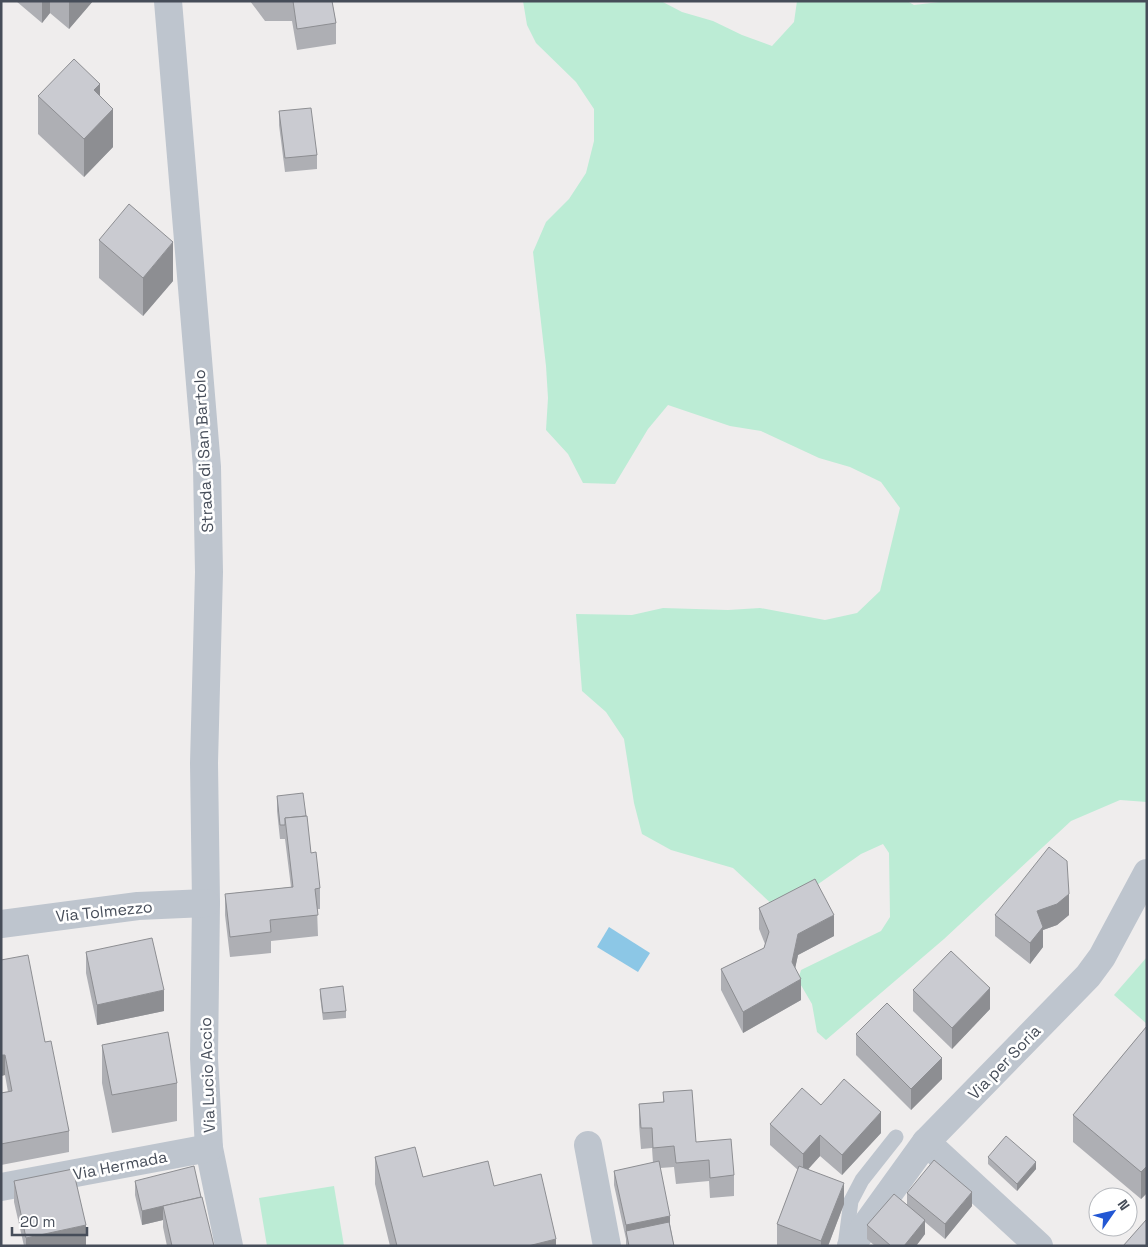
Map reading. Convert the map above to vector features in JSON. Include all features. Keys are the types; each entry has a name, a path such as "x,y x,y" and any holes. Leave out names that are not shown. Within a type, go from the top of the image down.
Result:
{"street":[{"name":"Strada di San Bartolo","path":"168,1 207,467 209,572 204,763 206,903"},
{"name":"Via per Soria","path":"851,1246 926,1142 1088,976 1102,957 1147,872"},
{"name":"Via Tolmezzo","path":"1,924 138,906 206,903"},
{"name":"Via Lucio Accio","path":"206,903 204,1058 210,1148 229,1246"},
{"path":"926,1142 1039,1246"},
{"path":"588,1144 607,1246"},
{"name":"Via Hermada","path":"1,1187 210,1148"}],"lane":[{"path":"845,1246 851,1201 862,1180 896,1137"}],"green space":[{"path":"523,1 661,1 682,12 713,21 742,35 772,46 794,22 797,1 907,1 914,5 948,1 1147,1 1147,802 1120,800 1071,821 944,939 826,1040 817,1032 812,1004 798,980 801,970 881,931 890,917 889,853 883,844 861,854 814,887 776,908 733,868 671,850 642,834 634,803 624,739 606,712 582,691 576,614 632,615 663,608 728,610 760,608 825,620 857,613 880,591 900,508 881,482 850,467 819,458 761,431 730,426 668,405 648,429 615,484 583,483 568,454 546,430 548,398 546,366 533,252 546,222 569,199 586,173 594,141 594,109 576,82 536,43 527,25"},
{"path":"1147,957 1147,1024 1114,995"},
{"path":"334,1186 344,1246 267,1246 259,1198"}],"water":[{"path":"609,927 650,953 638,972 597,947"}],"building":[{"path":"293,1 332,1 336,23 297,29"},
{"path":"74,59 100,84 94,90 113,109 84,139 38,96"},
{"path":"311,108 317,155 285,158 279,111"},
{"path":"129,204 173,242 143,278 99,240"},
{"path":"303,793 306,816 285,818 285,825 280,825 277,796"},
{"path":"307,816 311,853 316,852 320,888 315,889 318,915 270,920 271,932 230,937 225,894 293,887 285,818"},
{"path":"1049,847 1067,861 1069,894 1057,904 1037,911 1043,927 1030,943 995,915"},
{"path":"815,879 834,915 798,934 792,962 801,979 743,1012 721,969 764,948 769,932 759,908"},
{"path":"152,938 164,990 97,1005 86,952"},
{"path":"951,951 990,988 952,1028 913,990"},
{"path":"28,955 45,1042 51,1041 69,1131 1,1144 1,1093 12,1091 5,1055 1,1055 1,960"},
{"path":"343,986 346,1011 323,1013 320,989"},
{"path":"887,1003 942,1058 911,1089 856,1034"},
{"path":"1147,1026 1147,1166 1141,1172 1073,1115"},
{"path":"168,1032 177,1083 112,1095 102,1045"},
{"path":"844,1079 881,1112 842,1155 820,1135 803,1154 770,1124 802,1088 821,1105"},
{"path":"692,1090 696,1142 731,1139 734,1175 710,1178 709,1160 676,1163 674,1146 653,1148 652,1128 641,1128 639,1104 664,1102 663,1092"},
{"path":"1006,1136 1036,1162 1017,1184 988,1157"},
{"path":"415,1147 423,1177 488,1161 494,1186 541,1174 556,1239 528,1246 397,1246 375,1157"},
{"path":"934,1160 972,1192 945,1224 907,1193"},
{"path":"659,1161 670,1216 626,1225 614,1171"},
{"path":"194,1166 201,1197 142,1211 135,1181"},
{"path":"799,1166 844,1183 821,1241 777,1224"},
{"path":"73,1169 86,1225 26,1238 14,1181"},
{"path":"894,1194 925,1220 904,1246 891,1246 867,1225"},
{"path":"202,1197 214,1246 172,1246 163,1206"},
{"path":"1146,1220 1147,1246 1123,1246 1131,1237 1138,1237 1138,1229"},
{"path":"669,1222 674,1246 629,1246 626,1231"}]}
